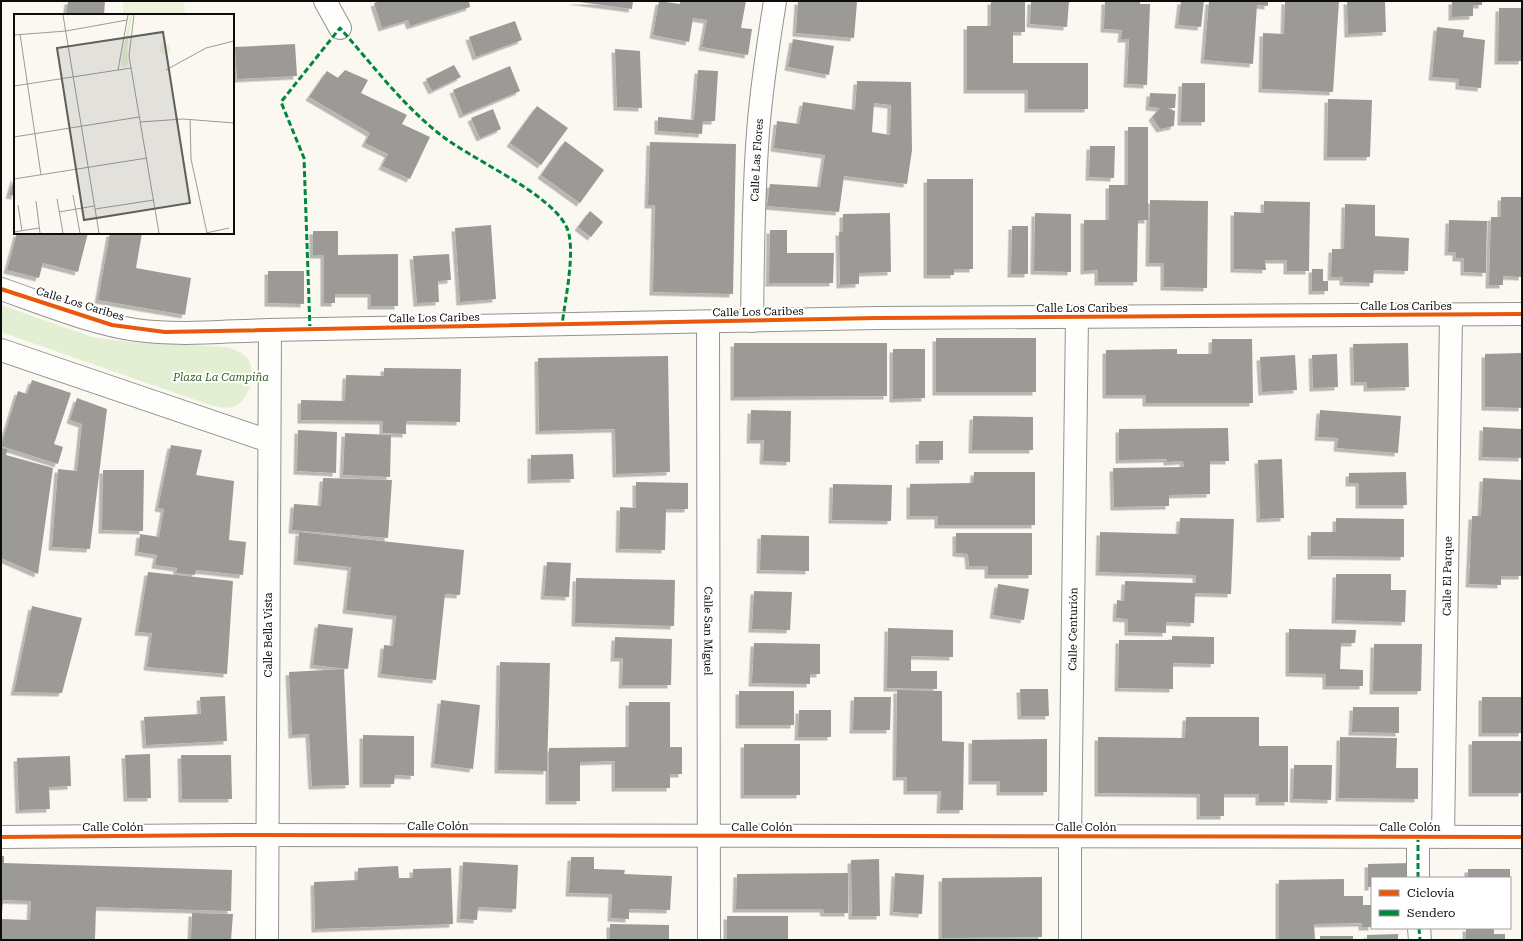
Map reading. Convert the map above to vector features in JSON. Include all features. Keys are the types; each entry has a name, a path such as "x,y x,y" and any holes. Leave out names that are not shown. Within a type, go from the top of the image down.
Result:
{"street":[{"path":"325,1 340,28"},
{"name":"Calle Las Flores","path":"752,321 753,210 758,132 764,72 775,1"},
{"name":"Calle Los Caribes","path":"1,289 112,325 136,330 166,332 752,321 1522,314"},
{"name":"Calle El Parque","path":"1443,837 1451,315"},
{"name":"Calle Centurión","path":"1070,940 1077,317"},
{"name":"Calle San Miguel","path":"708,322 709,940"},
{"name":"Calle Bella Vista","path":"267,940 270,330"},
{"path":"1,350 269,441"},
{"name":"Calle Colón","path":"1,837 268,835 1522,836"},
{"path":"1418,836 1418,877"},
{"path":"1420,929 1420,940"}],"green space":[{"path":"123,1 184,1 185,14 123,14"},
{"name":"Plaza La Campiña","path":"1,305 92,337 128,342 226,347 241,353 248,359 252,372 250,387 243,400 232,407 214,406 204,403 1,332"}],"building":[{"path":"68,1 105,1 104,14 66,14"},
{"path":"381,1 469,1 470,7 410,26 408,20 382,28 374,3"},
{"path":"572,1 633,1 632,9"},
{"path":"659,1 680,4 680,1 746,1 741,28 752,29 748,55 702,47 707,20 693,18 689,42 653,35"},
{"path":"798,1 857,2 854,38 796,33"},
{"path":"991,1 1025,1 1025,32 1013,32 1013,63 1088,63 1088,109 1028,109 1028,90 967,90 967,26 991,26"},
{"path":"1031,1 1069,1 1067,27 1030,24"},
{"path":"1105,1 1140,1 1140,4 1150,4 1147,85 1127,84 1129,39 1121,39 1122,30 1104,29"},
{"path":"1181,1 1204,1 1201,27 1178,25"},
{"path":"1209,1 1268,1 1268,6 1257,5 1253,64 1204,60"},
{"path":"1285,1 1339,1 1333,92 1262,89 1263,33 1284,34"},
{"path":"1347,1 1385,1 1386,32 1348,34"},
{"path":"1452,1 1482,1 1482,5 1473,5 1473,16 1452,17"},
{"path":"1499,8 1522,8 1522,61 1498,61"},
{"path":"515,21 522,40 476,57 469,37"},
{"path":"1437,27 1464,30 1463,37 1485,40 1481,88 1459,86 1459,79 1432,77"},
{"path":"793,39 834,46 829,75 788,67"},
{"path":"295,44 297,76 237,79 235,47"},
{"path":"615,49 640,51 642,108 617,107"},
{"path":"454,65 461,77 432,91 426,79"},
{"path":"510,66 520,91 463,115 453,90"},
{"path":"345,70 368,80 361,93 407,115 402,124 430,137 410,179 382,166 388,154 365,143 370,133 309,97 327,71 338,78"},
{"path":"698,70 718,71 715,121 703,121 702,134 658,131 658,117 694,120"},
{"path":"857,81 911,82 912,150 907,184 844,176 839,212 767,206 770,184 820,187 825,155 774,148 777,121 799,124 803,102 855,110","holes":["874,103 891,105 890,135 872,132"]},
{"path":"1182,83 1205,83 1205,122 1181,122"},
{"path":"1150,93 1176,94 1175,108 1167,108 1175,111 1174,126 1160,129 1152,117 1160,108 1149,107"},
{"path":"1328,99 1372,100 1370,157 1327,157"},
{"path":"537,106 568,128 541,165 510,143"},
{"path":"493,109 501,129 480,138 471,118"},
{"path":"1128,127 1148,127 1148,220 1138,220 1137,282 1098,282 1098,270 1084,271 1084,220 1109,220 1109,185 1128,185"},
{"path":"565,141 604,170 580,203 541,175"},
{"path":"650,142 736,144 733,294 653,292 655,205 648,205"},
{"path":"1090,146 1115,146 1114,178 1089,177"},
{"path":"14,178 14,196 9,195"},
{"path":"927,179 973,179 973,269 954,269 954,275 927,275"},
{"path":"1501,197 1522,197 1522,277 1503,276 1503,285 1489,285 1491,217 1501,217"},
{"path":"1150,200 1208,201 1207,288 1164,287 1164,263 1149,263"},
{"path":"1264,201 1310,202 1309,271 1287,271 1287,260 1265,260 1266,270 1234,269 1234,212 1264,213"},
{"path":"1345,204 1375,205 1375,236 1409,238 1408,271 1374,270 1373,283 1343,282 1343,277 1331,277 1332,249 1344,249"},
{"path":"590,211 603,222 591,237 578,227"},
{"path":"890,213 891,272 859,273 859,284 840,285 839,232 843,232 843,214"},
{"path":"1035,213 1071,214 1071,272 1034,271"},
{"path":"1449,220 1487,221 1486,273 1464,272 1464,258 1456,258 1456,252 1448,252"},
{"path":"491,225 496,299 460,302 455,228"},
{"path":"1012,226 1028,226 1028,274 1011,274"},
{"path":"770,230 787,230 787,253 834,253 833,283 769,283"},
{"path":"313,231 338,231 338,255 398,254 398,306 371,306 371,294 335,294 335,303 324,303 324,255 313,255"},
{"path":"17,234 88,234 78,272 43,263 39,278 7,270"},
{"path":"110,234 142,234 136,268 191,278 185,315 98,300"},
{"path":"449,254 451,280 438,281 439,302 417,303 413,256"},
{"path":"1312,269 1323,269 1323,281 1328,281 1328,291 1312,291"},
{"path":"268,271 304,271 304,304 268,303"},
{"path":"936,338 1036,338 1036,392 936,392"},
{"path":"1212,339 1252,339 1253,403 1146,403 1146,395 1106,395 1106,350 1177,349 1177,354 1212,354"},
{"path":"734,343 887,343 887,396 734,397"},
{"path":"1408,343 1409,387 1367,388 1367,382 1354,382 1353,344"},
{"path":"893,349 925,349 925,398 893,399"},
{"path":"1522,353 1522,408 1485,407 1485,354"},
{"path":"1337,354 1338,387 1313,388 1312,355"},
{"path":"1295,355 1297,390 1262,392 1260,357"},
{"path":"668,356 670,472 616,474 615,429 539,431 538,358"},
{"path":"384,368 461,369 460,422 406,421 406,434 383,433 383,421 301,420 301,400 345,401 346,375 384,376"},
{"path":"32,380 71,393 54,444 63,447 58,464 1,446 18,391 27,394"},
{"path":"77,398 107,409 90,549 52,547 58,469 77,471 82,424 70,420"},
{"path":"751,410 791,411 790,462 763,461 764,440 750,440"},
{"path":"1320,410 1401,416 1398,453 1337,448 1338,438 1318,437"},
{"path":"973,416 1033,417 1033,450 972,450"},
{"path":"1483,427 1522,429 1522,458 1482,457"},
{"path":"1228,428 1229,461 1210,461 1210,494 1169,495 1169,506 1114,507 1113,468 1184,467 1183,461 1167,462 1167,459 1119,460 1119,429"},
{"path":"298,430 337,432 336,473 297,471"},
{"path":"345,433 391,435 390,477 343,475"},
{"path":"919,441 943,441 943,460 919,460"},
{"path":"171,445 202,450 196,475 234,481 229,540 246,542 243,575 196,570 195,575 176,573 177,568 155,565 157,555 138,552 140,534 159,537 164,509 158,508"},
{"path":"1,448 8,449 6,455 53,468 38,574 1,558"},
{"path":"573,454 574,479 531,480 531,455"},
{"path":"1282,459 1284,518 1260,519 1258,460"},
{"path":"103,470 144,470 143,531 102,530"},
{"path":"974,472 1035,472 1035,525 938,525 938,516 910,516 910,484 973,483"},
{"path":"1406,472 1407,505 1359,505 1359,483 1349,483 1349,473"},
{"path":"323,478 392,480 388,538 292,530 294,504 321,506"},
{"path":"1483,478 1522,480 1522,576 1501,576 1501,585 1469,584 1472,516 1481,516"},
{"path":"636,482 688,483 688,509 666,509 665,550 619,549 620,507 636,508"},
{"path":"833,484 892,485 891,521 832,520"},
{"path":"1180,518 1234,519 1231,594 1195,593 1194,623 1166,622 1166,633 1128,632 1128,619 1116,618 1117,600 1124,601 1125,581 1196,583 1196,575 1099,572 1100,532 1179,534"},
{"path":"1336,518 1404,519 1404,557 1311,556 1311,532 1336,532"},
{"path":"299,532 464,550 460,595 445,594 436,680 381,674 384,645 393,646 396,616 346,610 351,567 297,561"},
{"path":"956,533 1032,533 1032,575 988,575 988,566 969,566 968,554 956,553"},
{"path":"761,535 809,536 809,571 760,570"},
{"path":"547,562 571,563 569,597 544,596"},
{"path":"148,572 233,581 227,674 147,667 152,633 138,632"},
{"path":"1336,574 1391,574 1391,590 1406,590 1405,622 1335,620"},
{"path":"576,578 675,580 674,626 575,623"},
{"path":"998,584 1029,589 1024,620 993,615"},
{"path":"754,591 792,592 790,630 752,629"},
{"path":"32,606 82,618 62,693 14,692"},
{"path":"318,624 353,628 348,669 313,665"},
{"path":"888,628 953,630 953,657 911,656 911,671 937,671 937,689 887,688"},
{"path":"1289,629 1356,630 1355,643 1341,643 1340,669 1363,670 1363,686 1326,686 1326,674 1289,673"},
{"path":"1172,636 1214,637 1214,664 1173,663 1173,689 1118,688 1119,640 1172,640"},
{"path":"615,637 672,639 671,685 622,685 623,658 614,658"},
{"path":"754,643 820,644 820,674 810,674 810,684 752,683"},
{"path":"1374,644 1422,644 1421,691 1373,691"},
{"path":"500,662 550,663 547,771 498,770"},
{"path":"344,669 349,785 312,786 309,734 292,735 289,672"},
{"path":"1020,689 1048,689 1049,716 1021,716"},
{"path":"897,690 942,691 942,741 964,742 963,810 940,810 941,791 907,791 907,777 896,777"},
{"path":"739,691 794,691 794,725 739,725"},
{"path":"225,696 227,741 146,745 144,717 201,714 200,697"},
{"path":"854,697 891,697 890,730 853,730"},
{"path":"1482,697 1522,697 1522,733 1482,733"},
{"path":"441,700 480,705 473,769 434,764"},
{"path":"629,702 670,702 670,747 682,747 682,774 670,774 670,788 615,788 615,761 580,762 580,801 549,801 549,748 629,747"},
{"path":"1353,707 1399,707 1399,733 1352,732"},
{"path":"799,710 831,710 831,737 798,737"},
{"path":"1186,717 1259,717 1259,746 1288,746 1288,802 1259,802 1259,794 1224,794 1224,816 1200,816 1200,794 1098,793 1098,737 1185,738"},
{"path":"363,735 414,736 414,776 395,775 394,784 363,784"},
{"path":"1340,737 1397,738 1396,768 1418,768 1418,799 1339,798"},
{"path":"1047,739 1047,792 1000,792 1000,781 972,781 972,740"},
{"path":"1472,741 1522,741 1522,793 1472,793"},
{"path":"744,744 800,744 800,795 744,795"},
{"path":"150,754 151,798 127,798 125,755"},
{"path":"181,755 231,755 232,799 182,799"},
{"path":"70,756 71,786 49,787 50,809 19,810 17,758"},
{"path":"1294,765 1332,765 1331,800 1293,799"},
{"path":"1,856 4,856 4,863 232,870 231,911 96,907 95,940 1,940 1,919 30,920 31,901 3,900 1,913"},
{"path":"571,857 594,857 594,869 625,870 624,874 672,876 670,910 629,909 629,919 611,918 612,894 569,893"},
{"path":"879,859 880,916 852,916 851,860"},
{"path":"463,862 518,865 516,909 478,907 477,920 460,919"},
{"path":"1411,863 1411,877 1371,877 1371,887 1368,887 1368,864"},
{"path":"398,866 399,878 413,878 413,869 451,868 453,924 315,929 314,882 358,880 358,868"},
{"path":"1468,869 1510,869 1510,877 1468,877"},
{"path":"848,873 848,913 824,913 823,909 736,909 737,874"},
{"path":"895,873 924,875 922,914 893,912"},
{"path":"1042,877 1042,937 942,938 942,878"},
{"path":"1344,879 1344,896 1363,896 1363,905 1371,905 1371,927 1362,927 1362,923 1314,924 1315,940 1279,940 1279,880"},
{"path":"192,913 233,914 231,940 191,940"},
{"path":"727,916 788,916 788,940 727,940"},
{"path":"610,924 669,925 669,940 610,940"},
{"path":"1466,929 1494,929 1494,934 1505,934 1505,940 1466,940"},
{"path":"1398,934 1398,940 1367,940 1367,935"},
{"path":"1320,936 1353,936 1353,940 1320,940"}],"marked path":[{"path":"310,330 304,158 281,102 340,28 398,95 437,132 468,153 526,188 543,200 557,213 566,226 570,246 569,274 562,325"},
{"path":"1418,836 1418,877"},
{"path":"1419,929 1420,940"}],"cycle path":[{"path":"1,289 112,325 165,332 877,318 1522,314"},
{"path":"1,837 234,835 1522,837"}]}
